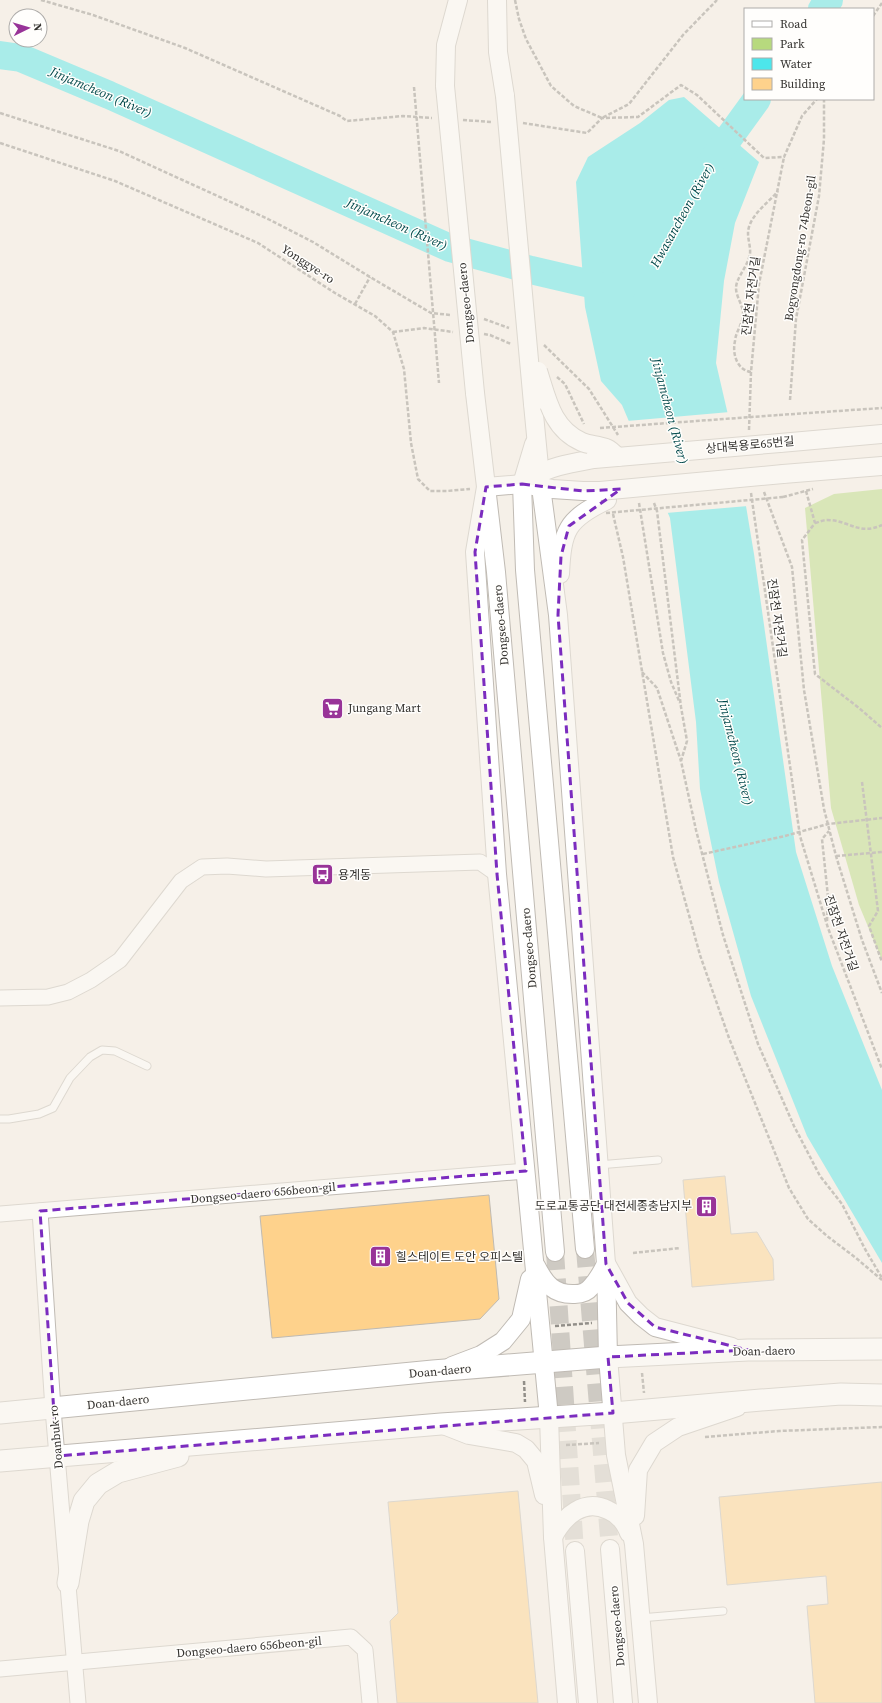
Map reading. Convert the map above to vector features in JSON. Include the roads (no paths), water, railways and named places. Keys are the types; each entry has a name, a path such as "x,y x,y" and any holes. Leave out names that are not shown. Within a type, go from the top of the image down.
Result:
{"main road":[{"name":"Doan-daero","path":"0,1413 433,1371 608,1357 748,1350 880,1349"},
{"path":"0,1461 441,1424 613,1413 841,1394 882,1395"},
{"path":"68,1583 78,1521 84,1501 98,1484 118,1472 226,1442"}],"street":[{"name":"Dongseo-daero","path":"458,0 446,46 445,86 475,393 496,572 555,1252"},
{"path":"497,0 498,52 505,96 522,346 533,404 558,615 606,1264 608,1357 616,1455 634,1544 648,1703"},
{"path":"522,346 537,368 550,411 555,420 581,442 606,448 619,457"},
{"path":"536,434 522,484 525,570 585,1249"},
{"name":"상대복용로65번길","path":"541,480 551,468 594,459 882,434"},
{"path":"558,615 561,556 564,537 569,526 591,508 606,502 622,488 882,466"},
{"path":"567,1703 553,1537 549,1417 497,874 475,552 486,486 522,484 541,480 583,491 606,502"},
{"path":"0,998 48,997 68,992 91,980 120,960 180,881 202,867 227,866 266,869 480,862 497,874"},
{"name":"Dongseo-daero 656beon-gil","path":"0,1214 526,1171"},
{"name":"Doanbuk-ro","path":"40,1211 53,1409 78,1703"},
{"path":"534,1262 542,1279 552,1290 562,1294 581,1294 590,1288 606,1264"},
{"path":"433,1371 462,1363 481,1355 503,1341 521,1319 534,1262"},
{"path":"606,1264 628,1303 641,1316 656,1327 748,1350"},
{"path":"634,1544 638,1470 654,1443 678,1427 761,1400"},
{"path":"441,1424 469,1435 516,1443 526,1448 536,1460 553,1537"},
{"path":"553,1537 560,1524 578,1509 588,1505 602,1506 615,1513 626,1524 634,1544"},
{"name":"Dongseo-daero","path":"610,1549 623,1703"},
{"path":"575,1551 588,1703"},
{"name":"Dongseo-daero 656beon-gil","path":"75,1663 351,1637 366,1650 370,1703"},
{"path":"0,1669 75,1663"}],"lane":[{"path":"0,1119 39,1114 53,1108 70,1078 90,1057 102,1050 115,1051 147,1066"},
{"path":"598,1165 658,1160"},
{"path":"640,1618 723,1611"}],"water":[{"path":"684,97 759,162 735,223 724,281 716,363 738,458 754,554 796,852 832,966 882,1090 882,1263 807,1136 751,996 719,882 700,789 696,722 670,518 622,405 601,381 585,307 576,182 588,157 640,123 669,100"}],"waterway":[{"name":"Hwasancheon (River)","path":"823,8 829,0"},
{"name":"Jinjamcheon (River)","path":"0,55 21,58 109,95 450,248 531,270 621,291"},
{"name":"Hwasancheon (River)","path":"707,168 756,100"}],"tunnel":[{"path":"585,1249 610,1549"},
{"path":"555,1252 575,1551"}],"place":[{"name":"Jungang Mart","path":"332,708"},
{"name":"용계동","path":"323,875"},
{"name":"도로교통공단 대전세종충남지부","path":"707,1206"},
{"name":"힐스테이트 도안 오피스텔","path":"380,1257"}]}
